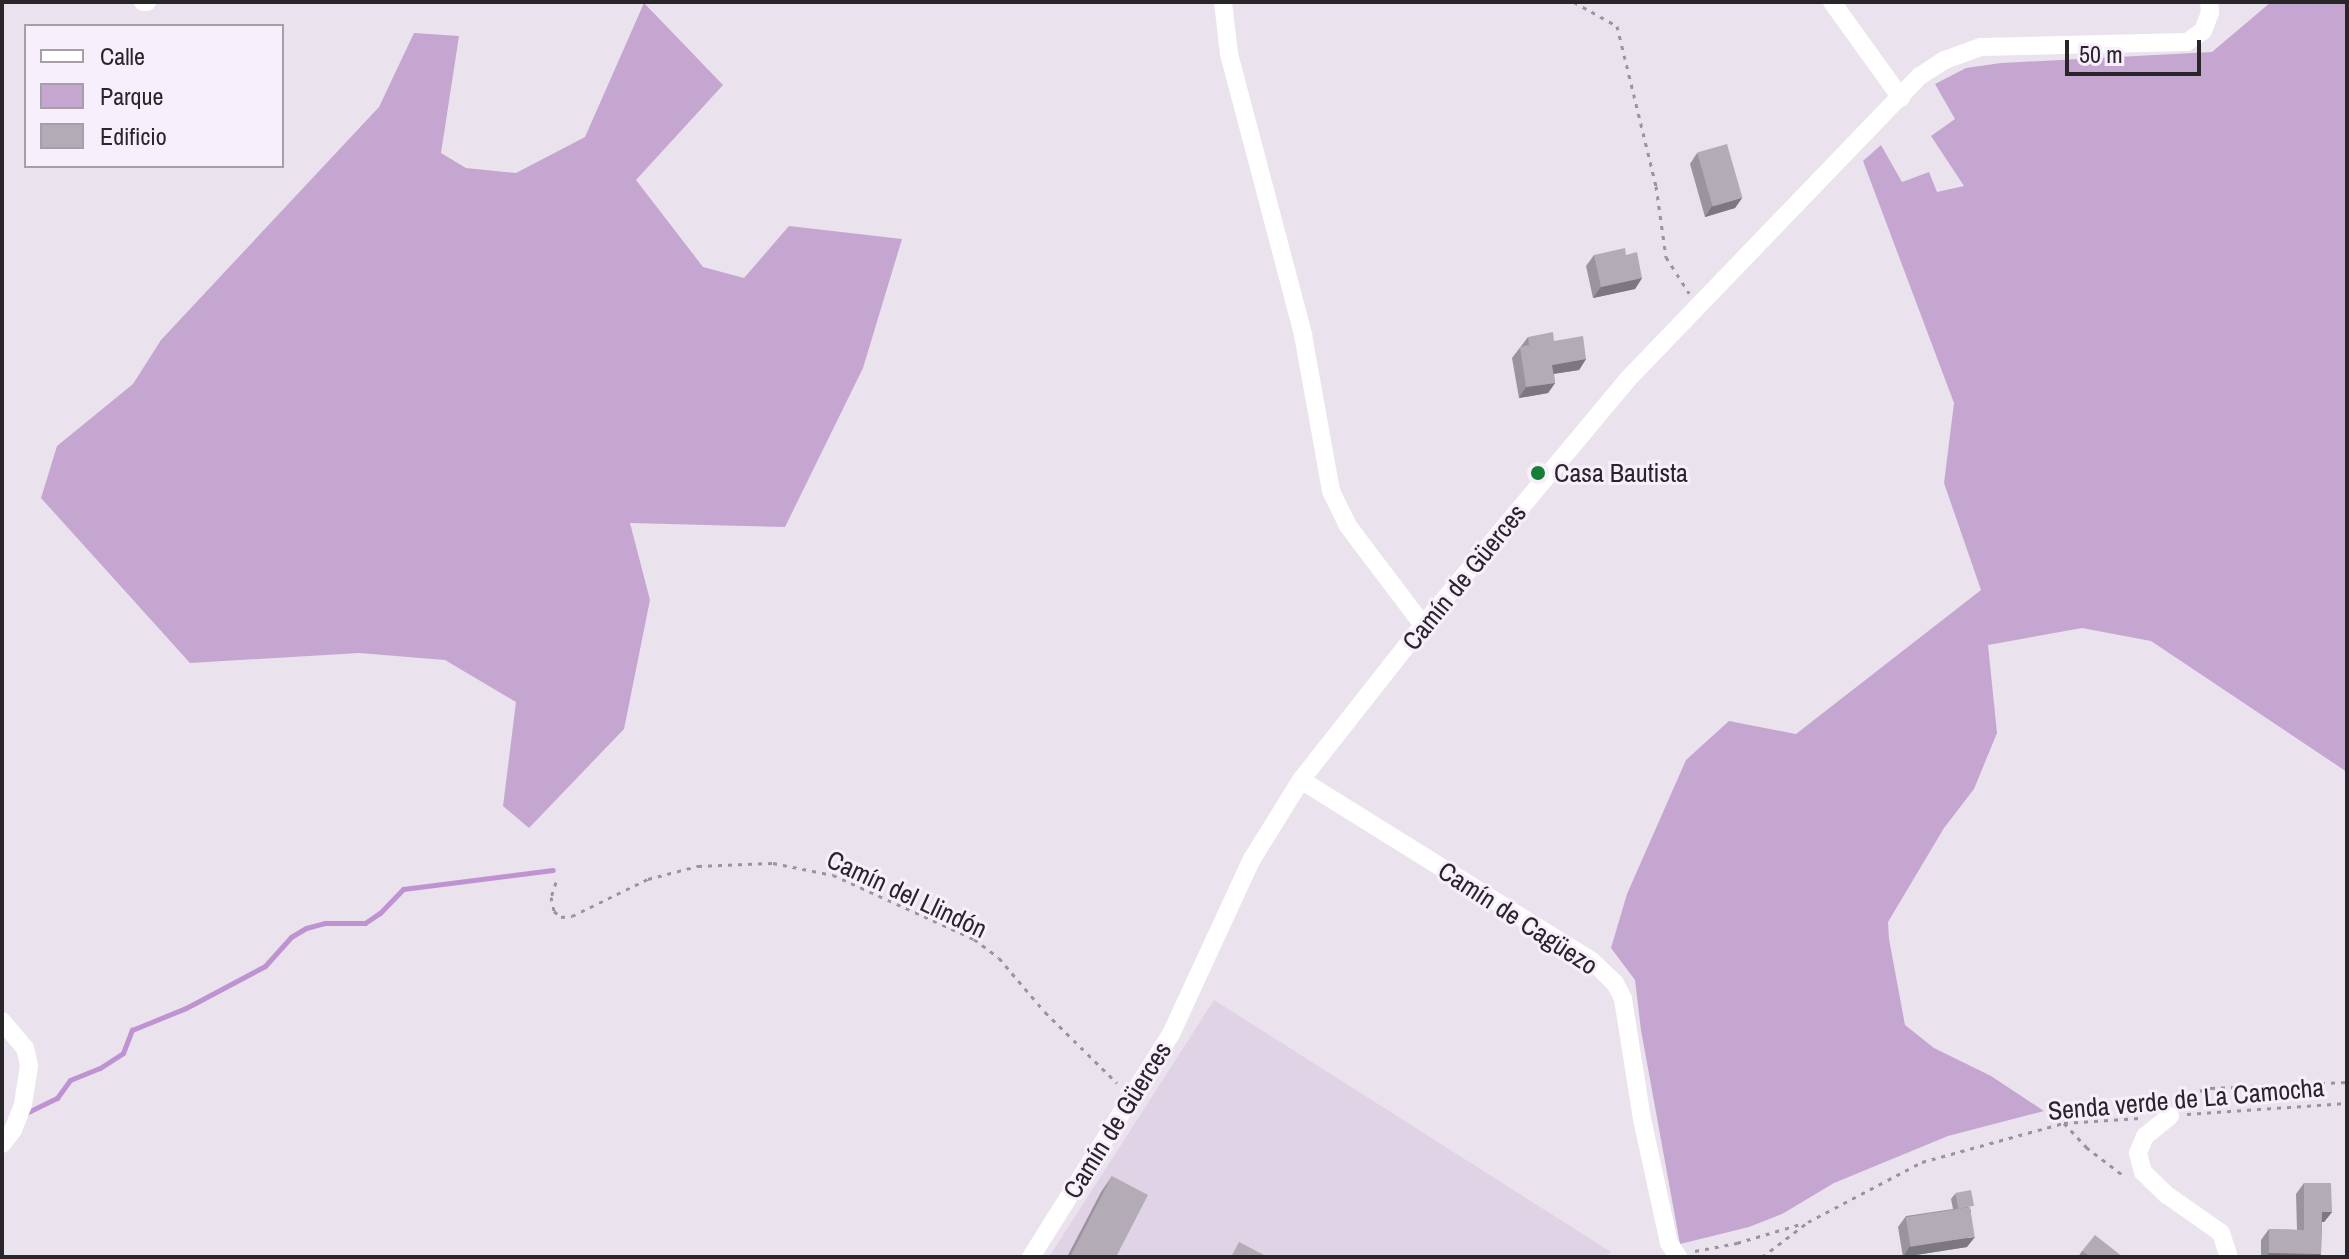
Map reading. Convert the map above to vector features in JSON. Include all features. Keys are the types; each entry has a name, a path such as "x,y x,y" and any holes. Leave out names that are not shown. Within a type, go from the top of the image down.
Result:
{"street":[{"path":"1223,2 1229,54 1303,335 1331,491 1348,526 1423,625"},
{"path":"1832,2 1901,98"},
{"name":"Camín de Güerces","path":"1031,1257 1171,1034 1252,859 1301,780 1423,625 1628,379 1920,76 1945,60 1981,47 2187,42 2203,31 2210,13 2209,2"},
{"name":"Camín de Cagüezo","path":"1301,780 1592,961 1615,983 1623,999 1642,1119 1669,1243 1677,1256"},
{"path":"2,1021 25,1048 29,1066 23,1105 8,1137"},
{"path":"2170,1116 2145,1136 2138,1153 2143,1172 2167,1195 2221,1233 2229,1257"}],"path":[{"path":"1574,2 1617,26 1656,186 1666,257 1698,307"},
{"name":"Camín del Llindón","path":"556,882 551,897 554,911 561,917 572,916 648,879 698,866 773,863 833,875 974,939 999,958 1045,1012 1131,1097"},
{"path":"2170,1116 2190,1093 2211,1088 2347,1082"},
{"name":"Senda verde de La Camocha","path":"1762,1257 1808,1222 1922,1162 2064,1123 2347,1103"},
{"name":"Senda verde de La Camocha","path":"1677,1256 1737,1243 1808,1222"}],"shaded area":[{"path":"1214,1000 1611,1252 1606,1257 1049,1257"}],"green space":[{"path":"2271,2 2347,2 2347,772 2151,641 2082,628 1988,645 1997,733 1974,789 1944,828 1888,922 1889,939 1905,1025 1934,1048 1991,1076 2044,1111 1948,1136 1834,1183 1782,1214 1749,1227 1680,1244 1641,1030 1635,980 1611,948 1627,894 1686,760 1729,721 1796,734 1981,590 1944,483 1954,403 1863,161 1881,145 1902,182 1929,172 1937,192 1964,186 1931,136 1955,119 1935,84 1966,68 2001,63 2212,52"},
{"path":"644,3 723,85 636,180 703,267 744,278 789,226 902,239 863,368 785,527 630,523 650,600 624,729 529,828 503,806 516,702 445,660 359,653 190,663 41,498 57,446 133,384 161,340 379,107 414,33 459,36 441,153 466,168 516,173 585,137"}],"building":[{"path":"1727,144 1742,198 1713,206 1697,153"},
{"path":"1625,248 1626,255 1637,252 1642,278 1601,287 1594,255"},
{"path":"1553,332 1554,341 1583,336 1586,359 1552,365 1555,383 1526,387 1520,347 1529,345 1528,337"},
{"path":"1112,1176 1148,1195 1116,1257 1070,1257"},
{"path":"2304,1183 2331,1183 2332,1212 2322,1212 2321,1254 2269,1253 2269,1229 2304,1230"},
{"path":"1971,1190 1974,1206 1958,1209 1955,1193"},
{"path":"1970,1207 1975,1237 1910,1247 1906,1217"},
{"path":"2095,1235 2123,1257 2086,1257 2088,1255 2082,1251"},
{"path":"1239,1242 1268,1257 1231,1257"}],"waterway":[{"path":"24,1114 57,1098 70,1080 100,1068 123,1053 132,1030 186,1008 265,966 291,937 306,928 325,923 365,923 380,913 403,889 553,870"}],"place":[{"name":"Casa Bautista","path":"1538,473"}]}
